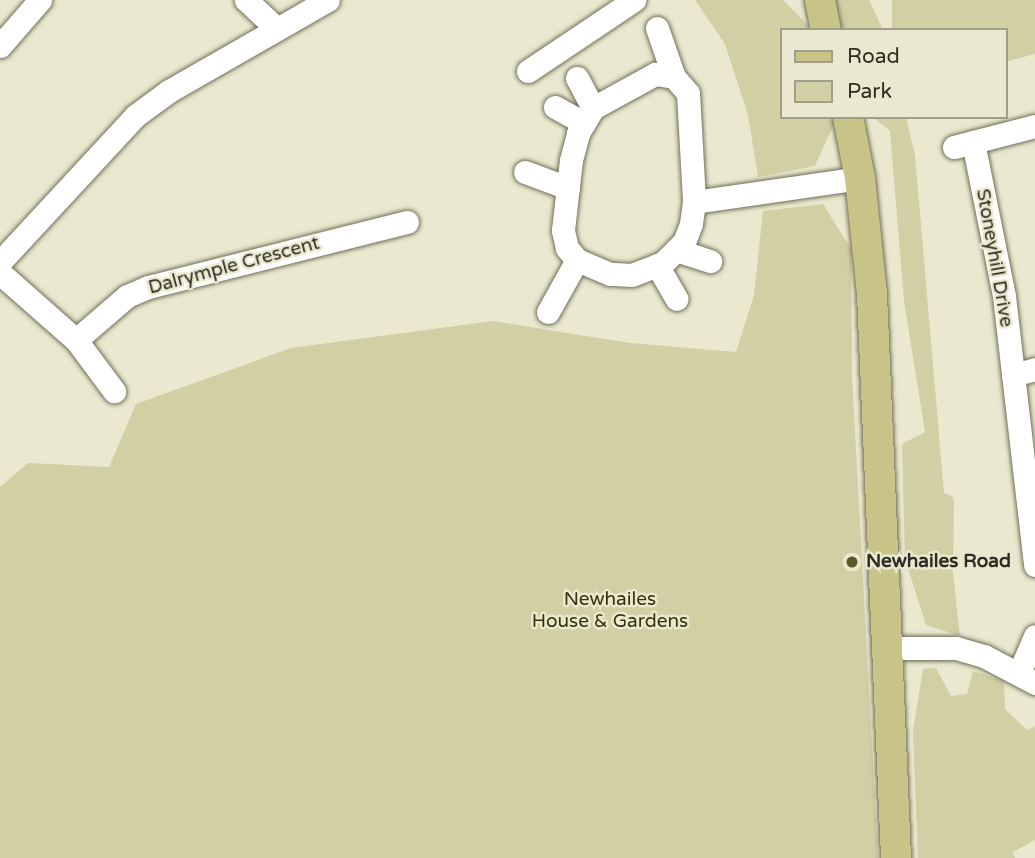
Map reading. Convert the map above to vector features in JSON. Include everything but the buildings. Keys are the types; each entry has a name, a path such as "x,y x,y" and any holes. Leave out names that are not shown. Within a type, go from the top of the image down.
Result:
{"main road":[{"path":"848,119 860,177 872,294 896,858"}],"street":[{"path":"0,46 40,0"},
{"path":"246,0 276,28"},
{"path":"0,262 135,117 276,28 328,0"},
{"path":"528,71 634,0"},
{"path":"657,28 674,77 688,93 694,202 691,224 676,250 657,265 632,275 610,274 577,260 563,230 571,160 589,115 655,74 674,77"},
{"path":"577,78 589,115"},
{"path":"555,107 589,115"},
{"name":"Stoneyhill Drive","path":"1035,126 963,144 1004,296 1033,526 1035,565"},
{"path":"525,172 568,188"},
{"path":"694,202 860,177"},
{"name":"Dalrymple Crescent","path":"76,340 127,296 148,287 407,223"},
{"path":"676,250 710,261"},
{"path":"548,313 577,260"},
{"path":"657,265 677,299"},
{"path":"0,273 76,340 114,391"},
{"path":"1013,375 1035,369"},
{"path":"887,648 956,648 1027,678 1035,636"}],"green space":[{"path":"695,0 783,0 808,25 809,28 780,28 780,119 836,119 815,166 758,177 748,115 725,44"},
{"path":"835,0 869,0 882,28 836,28"},
{"path":"892,0 1035,0 1035,54 1007,61 1007,28 892,28"},
{"path":"875,119 906,119 915,155 944,493 952,496 954,502 953,573 960,636 926,625 905,559 902,444 925,432 904,301 890,131"},
{"name":"Newhailes House & Gardens","path":"823,204 851,249 852,375 878,858 0,858 0,487 28,463 109,467 136,404 291,348 493,321 630,343 736,352 754,295 763,211"},
{"path":"936,668 951,696 967,694 973,671 1004,681 1005,709 1027,730 1035,726 1035,840 1013,852 1015,858 918,858 913,731 923,669"}],"place":[{"name":"Newhailes Road","path":"852,562"}]}
